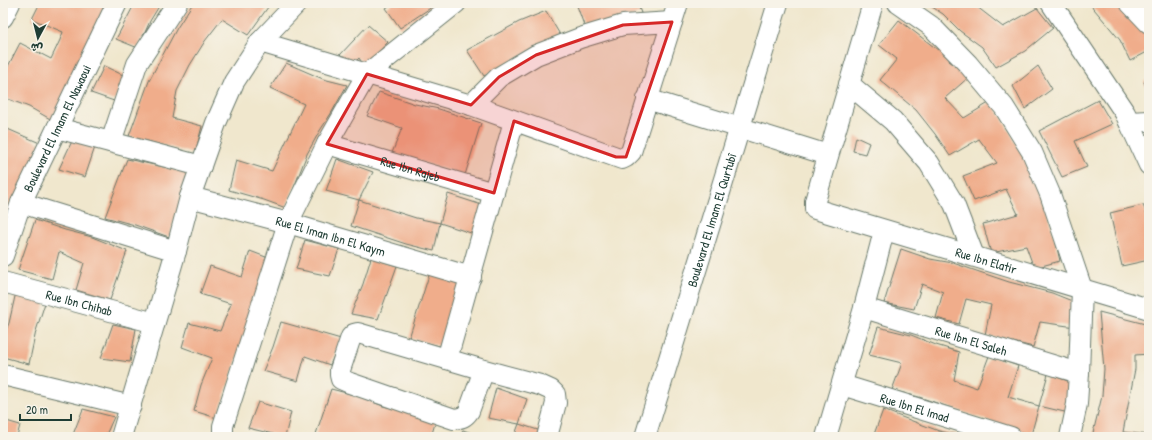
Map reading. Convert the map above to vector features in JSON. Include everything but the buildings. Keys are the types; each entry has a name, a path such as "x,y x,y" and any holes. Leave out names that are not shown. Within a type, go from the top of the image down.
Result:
{"street":[{"path":"3,17 10,3"},
{"name":"Boulevard El Imam El Nawaoui","path":"3,256 21,203 117,3"},
{"path":"111,142 137,64 177,3"},
{"path":"121,437 176,251 190,197 216,123 234,82 260,42 297,3"},
{"path":"224,437 223,426 288,222 327,144 366,74 456,3"},
{"path":"260,42 471,105 622,159 631,152 678,3"},
{"name":"Boulevard El Imam El Qurtubî","path":"645,437 778,3"},
{"path":"647,99 828,155 872,3"},
{"path":"898,3 931,26 968,64 1004,107 1032,152 1050,194 1082,289 1077,404 1070,437"},
{"path":"1051,3 1125,113 1149,165"},
{"path":"1130,3 1149,23"},
{"path":"471,105 499,77 536,55 580,38 623,25 672,22"},
{"path":"849,84 893,120 929,163 954,204 974,256"},
{"path":"448,359 514,121"},
{"path":"1129,122 1149,121"},
{"path":"57,128 201,166"},
{"name":"Rue Ibn Rajeb","path":"327,144 494,193"},
{"name":"Rue Ibn Elatir","path":"828,155 815,201 816,209 884,231 974,256 1149,309"},
{"name":"Rue El Iman Ibn El Kaym","path":"190,197 288,222 471,277"},
{"path":"21,203 176,251"},
{"path":"826,437 864,308 884,231"},
{"name":"Rue Ibn Chihab","path":"3,282 155,323"},
{"name":"Rue Ibn El Saleh","path":"864,308 1079,373"},
{"path":"484,370 466,416 454,419 342,379 340,375 340,370 351,338 354,334 358,333 540,385 550,390 554,394 556,403 547,437"},
{"path":"3,375 131,406"},
{"name":"Rue Ibn El Imad","path":"842,385 1011,437"}],"highlighted area":[{"path":"672,22 626,157 616,157 514,121 494,193 327,144 367,74 471,105 499,77 536,55 623,25"}]}
